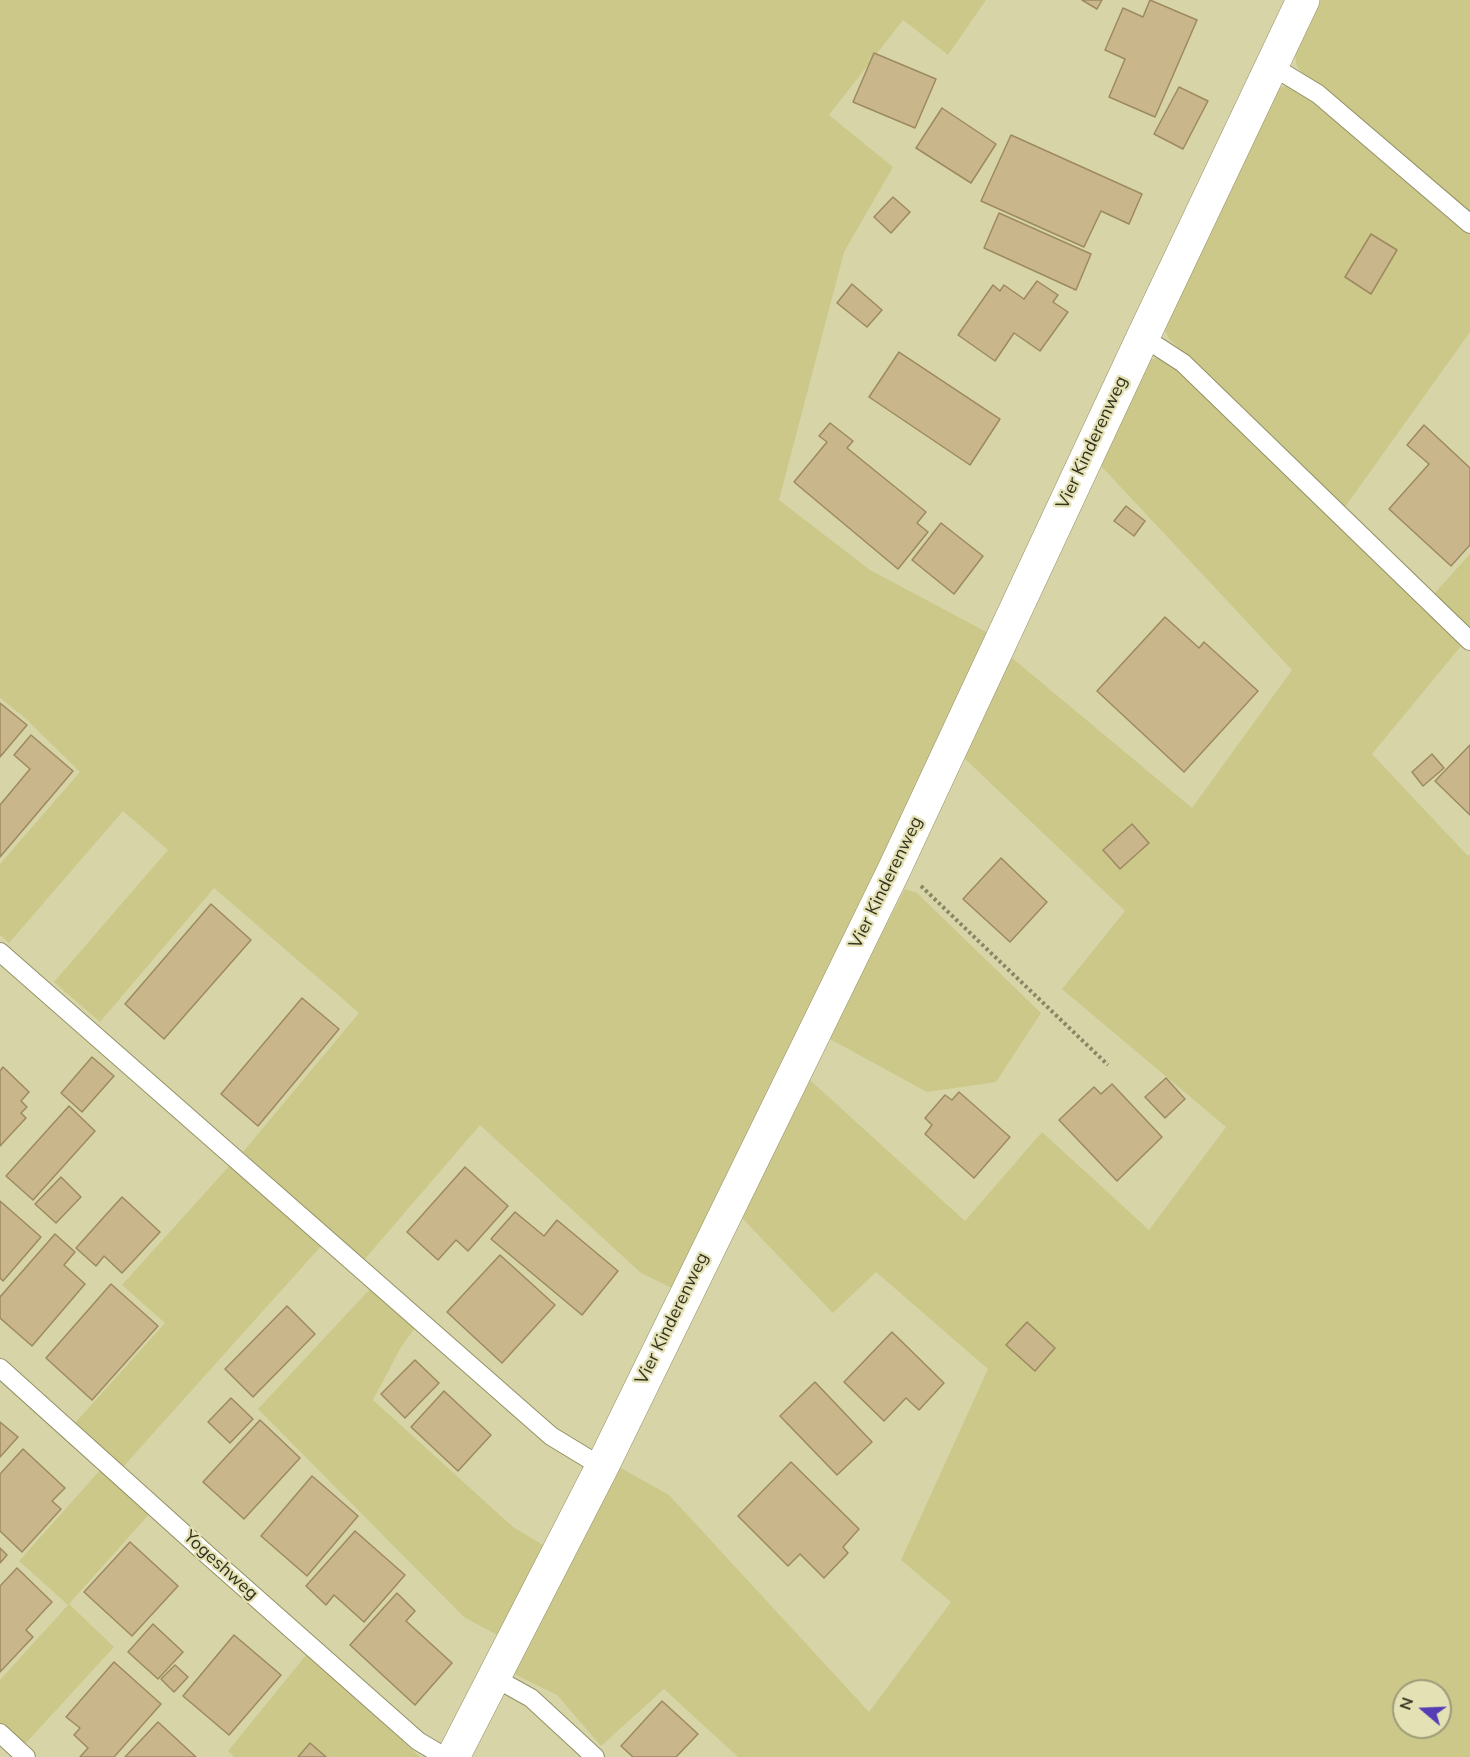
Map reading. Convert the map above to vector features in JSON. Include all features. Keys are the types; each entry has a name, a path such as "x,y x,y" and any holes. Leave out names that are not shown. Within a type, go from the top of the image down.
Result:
{"street":[{"name":"Vier Kinderenweg","path":"453,1757 602,1467 894,870 1303,0"}],"lane":[{"path":"1272,66 1318,94 1470,224"},
{"path":"1143,337 1183,363 1470,641"},
{"path":"0,952 551,1436 602,1467"},
{"name":"Yogeshweg","path":"0,1368 418,1741 445,1757"},
{"path":"495,1678 531,1698 595,1757"},
{"path":"0,1733 26,1757"}],"path":[{"path":"894,870 924,887 1108,1065"}],"shaded area":[{"path":"0,0 986,0 948,55 903,20 829,115 893,167 844,252 779,500 870,570 990,634 672,1288 641,1273 480,1125 364,1260 243,1152 359,1013 214,888 100,1022 54,982 168,850 123,811 9,943 0,935 0,864 80,772 25,718 0,698"},
{"path":"1318,0 1470,0 1470,213 1328,90 1309,80 1297,67 1295,54"},
{"path":"1287,85 1303,94 1470,235 1470,332 1345,507 1169,339 1165,330 1167,319 1274,91"},
{"path":"1157,358 1171,364 1461,646 1372,754 1468,856 1470,854 1470,1757 738,1757 664,1689 601,1746 557,1695 514,1674 619,1467 669,1495 869,1712 951,1602 901,1560 988,1369 876,1272 833,1313 741,1217 810,1080 965,1221 1042,1132 1149,1230 1226,1127 1062,989 1125,911 962,756 1012,658 1192,808 1292,670 1101,466 1149,360"},
{"path":"1470,554 1470,633 1432,596"},
{"path":"905,889 917,893 1041,1013 996,1082 927,1092 828,1038"},
{"path":"231,1164 322,1245 123,1467 75,1423 165,1323 122,1285"},
{"path":"371,1288 415,1328 401,1347 373,1400 513,1527 548,1548 501,1637 464,1617 258,1409"},
{"path":"102,1468 151,1512 69,1604 114,1647 24,1745 0,1723 0,1680 68,1605 19,1561"},
{"path":"307,1654 420,1757 234,1757 228,1751"}],"building":[{"path":"1082,0 1102,0 1097,9"},
{"path":"1150,0 1197,20 1155,117 1109,97 1125,59 1105,50 1123,8 1143,17"},
{"path":"874,53 936,79 915,128 853,102"},
{"path":"1179,87 1208,101 1183,149 1154,134"},
{"path":"942,108 996,144 971,183 916,148"},
{"path":"1011,135 1142,194 1129,224 1101,211 1084,247 981,201"},
{"path":"893,197 910,212 891,233 874,217"},
{"path":"999,213 1091,254 1076,290 984,248"},
{"path":"1371,234 1397,250 1371,294 1345,277"},
{"path":"1037,281 1058,295 1053,302 1068,312 1040,351 1014,333 995,361 958,335 993,285 1000,291 1004,285 1024,299"},
{"path":"852,284 882,310 867,327 837,303"},
{"path":"899,352 1000,419 970,465 869,397"},
{"path":"830,423 853,441 847,448 926,512 917,523 928,532 898,569 794,482 827,442 819,436"},
{"path":"1424,425 1470,468 1470,545 1451,566 1389,509 1429,464 1407,445"},
{"path":"1126,506 1145,521 1134,536 1114,521"},
{"path":"941,523 983,556 954,594 912,560"},
{"path":"1165,617 1199,648 1204,642 1258,691 1184,772 1097,691"},
{"path":"0,703 27,725 0,757"},
{"path":"31,735 73,771 0,857 0,805 30,769 14,755"},
{"path":"1470,745 1470,815 1435,781"},
{"path":"1432,754 1444,768 1423,786 1412,772"},
{"path":"1132,824 1149,843 1120,869 1103,850"},
{"path":"1001,858 1047,902 1010,942 963,899"},
{"path":"211,904 251,940 164,1039 125,1004"},
{"path":"302,998 339,1029 258,1126 221,1094"},
{"path":"92,1057 114,1076 82,1112 61,1093"},
{"path":"3,1067 29,1092 21,1101 27,1107 21,1113 26,1118 0,1146 0,1071"},
{"path":"1166,1078 1185,1099 1165,1118 1145,1097"},
{"path":"1112,1084 1162,1137 1117,1181 1059,1120 1094,1087 1101,1094"},
{"path":"959,1092 1010,1137 974,1178 925,1134 932,1125 925,1118 945,1095 952,1100"},
{"path":"69,1106 95,1131 33,1200 6,1176"},
{"path":"465,1167 508,1206 468,1251 456,1240 438,1260 407,1232"},
{"path":"61,1177 81,1197 56,1223 35,1204"},
{"path":"122,1197 160,1232 122,1273 104,1256 96,1266 76,1248"},
{"path":"0,1201 41,1237 3,1281 0,1278"},
{"path":"515,1212 544,1236 557,1220 618,1271 582,1315 491,1239"},
{"path":"55,1234 75,1252 64,1265 85,1284 32,1346 0,1318 0,1297"},
{"path":"500,1255 555,1305 502,1363 447,1312"},
{"path":"111,1284 158,1326 92,1400 46,1358"},
{"path":"287,1306 315,1334 253,1397 225,1369"},
{"path":"1027,1322 1055,1348 1035,1371 1006,1345"},
{"path":"892,1332 944,1383 919,1410 906,1398 884,1421 844,1382"},
{"path":"415,1360 439,1383 405,1418 381,1394"},
{"path":"815,1382 872,1442 837,1475 780,1416"},
{"path":"444,1391 491,1435 458,1471 411,1427"},
{"path":"231,1398 253,1419 230,1443 208,1422"},
{"path":"260,1420 300,1458 244,1519 203,1482"},
{"path":"0,1422 18,1437 0,1457"},
{"path":"23,1449 65,1488 52,1501 61,1509 22,1552 0,1531 0,1474"},
{"path":"791,1462 859,1529 843,1547 848,1553 824,1578 800,1554 788,1566 738,1516"},
{"path":"312,1476 358,1516 307,1576 261,1536"},
{"path":"355,1531 405,1575 364,1622 334,1595 326,1605 306,1586"},
{"path":"130,1542 178,1586 132,1636 84,1592"},
{"path":"0,1548 7,1555 0,1563"},
{"path":"17,1568 52,1602 26,1630 33,1637 0,1672 0,1586"},
{"path":"397,1593 415,1611 406,1621 452,1663 415,1705 350,1645"},
{"path":"153,1624 183,1652 158,1679 128,1652"},
{"path":"234,1635 281,1675 229,1735 183,1696"},
{"path":"114,1662 161,1704 114,1757 80,1757 88,1748 74,1735 80,1728 66,1717"},
{"path":"175,1665 188,1677 174,1692 161,1679"},
{"path":"662,1701 698,1734 676,1757 633,1757 621,1746"},
{"path":"158,1722 196,1757 125,1757"},
{"path":"310,1743 326,1757 298,1757"}]}
